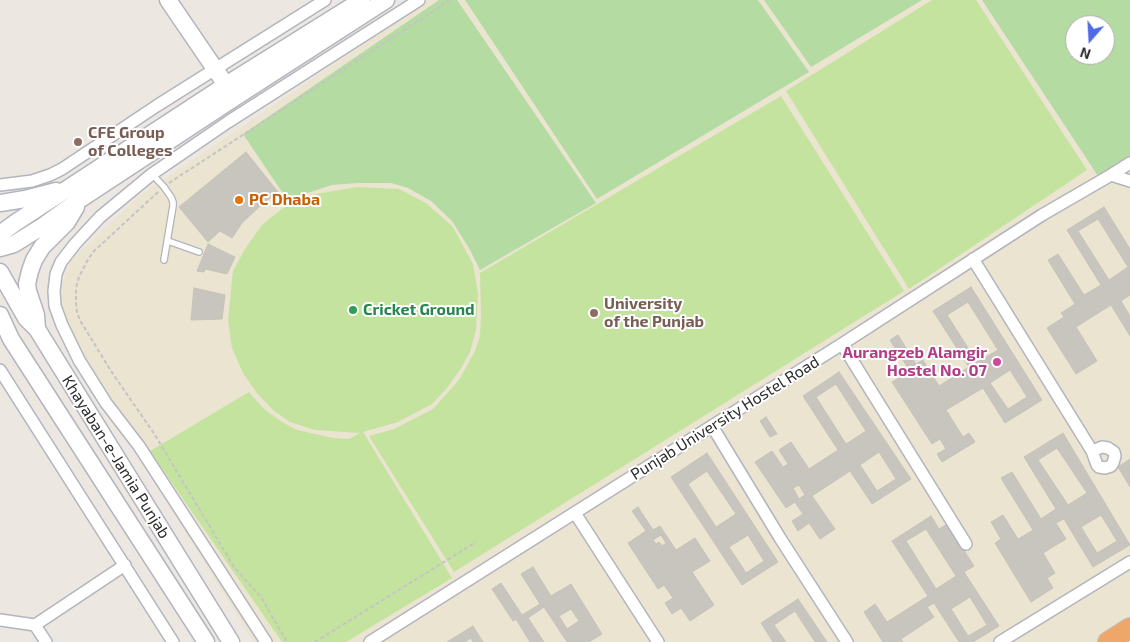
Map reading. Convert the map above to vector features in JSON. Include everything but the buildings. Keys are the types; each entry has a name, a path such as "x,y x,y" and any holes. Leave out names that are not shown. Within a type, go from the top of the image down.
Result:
{"highway":[{"path":"1108,642 1130,628"}],"main road":[{"path":"168,0 226,86"},
{"path":"0,234 6,228 66,189 362,0"},
{"path":"0,248 14,244 43,226 79,200 386,0"},
{"path":"0,203 66,189"},
{"path":"37,330 36,314 28,291 28,276 42,246 67,222 79,200"},
{"name":"Khayaban-e-Jamia Punjab","path":"0,272 26,318 37,330 231,642"},
{"name":"Khayaban-e-Jamia Punjab","path":"0,315 5,333 206,642"}],"street":[{"path":"0,185 32,181 50,175 325,0"},
{"path":"266,642 139,446 106,403 79,360 62,326 55,306 56,274 61,262 100,217 152,174 228,122 419,0"},
{"name":"Punjab University Hostel Road","path":"370,642 842,344 1042,214 1111,176 1130,163"},
{"path":"1111,176 1130,181"},
{"path":"973,259 1092,451"},
{"path":"842,344 966,544"},
{"path":"0,370 173,642"},
{"path":"712,426 775,530 847,642"},
{"path":"575,513 658,642"},
{"path":"1000,642 1130,562"},
{"path":"0,620 35,625 125,565"},
{"path":"35,625 46,642"}],"lane":[{"path":"152,174 171,197 173,206 164,260"},
{"path":"168,241 199,252"}],"path":[{"path":"287,642 261,597 234,567 155,435 110,371 81,322 76,301 76,288 79,277 93,252 164,187 450,0"},
{"path":"315,642 476,542"}],"shaded area":[{"name":"University of the Punjab","path":"429,0 1130,0 1130,642 254,642 57,328 58,297 71,260 141,195"}],"green space":[{"path":"439,0 457,0 596,203 480,270 452,221 431,201 408,188 391,183 332,185 289,199 284,195 243,134"},
{"path":"465,0 758,0 809,72 597,199"},
{"path":"764,0 922,0 811,67"},
{"path":"932,0 976,0 1087,170 909,289 786,91"},
{"path":"982,0 1130,0 1130,156 1098,176"},
{"path":"781,96 904,291 454,572 369,436 394,429 433,409 459,380 475,351 480,336 480,273"},
{"path":"357,187 399,189 426,203 453,227 473,264 478,293 476,330 470,352 460,370 432,404 398,422 363,432 452,578 346,642 282,642 150,451 249,392 264,409 297,430 333,438 349,439 360,433 315,430 290,422 273,410 256,392 243,373 232,348 228,320 233,271 245,249 262,225 283,208 316,194"}],"place":[{"name":"CFE Group of Colleges","path":"78,142"},
{"name":"PC Dhaba","path":"239,200"},
{"name":"Cricket Ground","path":"353,310"},
{"name":"University of the Punjab","path":"594,313"},
{"name":"Aurangzeb Alamgir Hostel No. 07","path":"997,362"}]}
